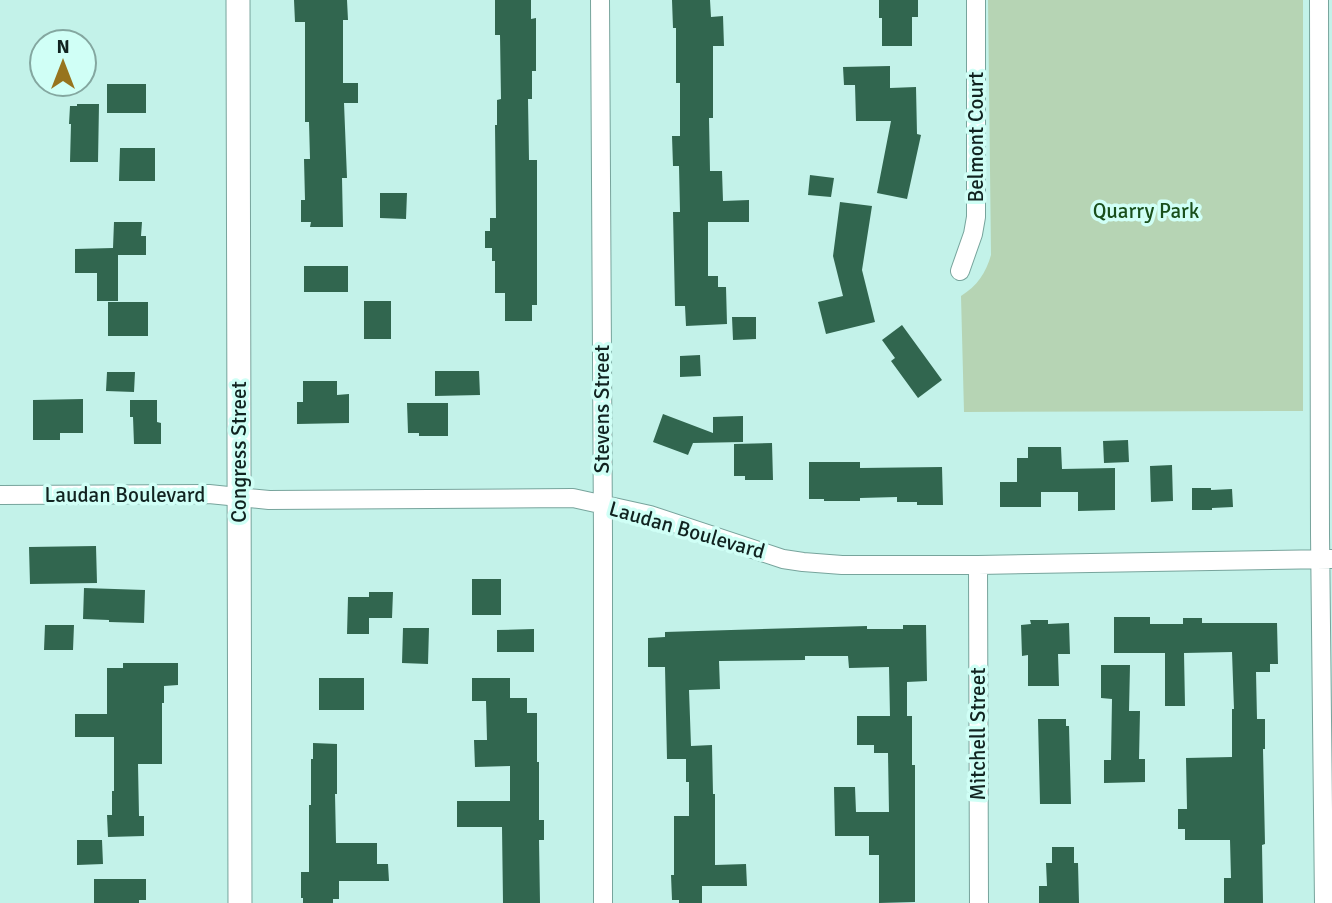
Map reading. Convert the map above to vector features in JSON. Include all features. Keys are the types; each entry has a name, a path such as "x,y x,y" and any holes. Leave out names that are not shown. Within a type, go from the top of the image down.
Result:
{"street":[{"name":"Congress Street","path":"238,0 240,903"},
{"name":"Stevens Street","path":"600,0 603,903"},
{"name":"Belmont Court","path":"960,271 976,217 976,0"},
{"path":"1319,0 1326,559 1324,903"},
{"name":"Laudan Boulevard","path":"0,495 209,494 269,500 573,498 650,515 783,559 842,565 1326,559"},
{"name":"Mitchell Street","path":"978,565 979,903"}],"green space":[{"name":"Quarry Park","path":"988,0 1303,0 1303,411 964,412 961,296 980,278 991,255"}],"building":[{"path":"294,0 347,0 348,20 343,20 343,83 358,83 358,103 344,103 347,178 342,178 343,227 310,227 311,222 301,222 301,200 305,200 304,159 310,159 309,122 305,122 305,22 295,22"},
{"path":"495,0 531,0 531,19 536,18 536,71 532,71 532,99 528,99 529,160 537,160 537,305 532,305 532,321 505,321 505,293 495,293 495,261 492,261 492,248 485,248 485,231 490,231 490,218 496,218 495,125 497,100 501,99 500,35 495,35"},
{"path":"672,0 710,0 711,17 723,16 724,46 713,46 713,118 709,118 710,171 722,171 723,201 749,200 749,222 708,222 708,276 718,276 718,287 726,287 727,324 686,326 685,306 675,306 673,212 680,212 679,166 673,166 672,136 680,136 680,83 676,83 676,28 673,28"},
{"path":"879,0 918,0 918,17 912,17 912,46 882,46"},
{"path":"890,66 890,88 916,87 917,134 921,135 907,199 877,193 891,121 856,121 855,85 844,85 843,67"},
{"path":"107,84 146,84 146,113 107,113"},
{"path":"99,104 98,162 70,162 70,106"},
{"path":"120,148 155,148 155,181 119,181"},
{"path":"810,175 834,178 831,197 808,195"},
{"path":"380,193 407,193 406,219 380,218"},
{"path":"840,202 872,206 862,270 875,322 826,334 818,302 843,296 833,256"},
{"path":"114,222 142,222 141,236 146,236 146,255 118,255 118,301 97,301 97,273 75,273 75,249 113,248"},
{"path":"304,266 348,266 348,292 304,292"},
{"path":"364,301 391,301 391,339 364,339"},
{"path":"108,302 148,302 148,336 108,336"},
{"path":"732,317 756,317 756,339 733,340"},
{"path":"902,325 942,380 918,398 891,361 895,358 882,340"},
{"path":"700,355 701,376 680,377 680,356"},
{"path":"435,371 479,371 480,395 435,396"},
{"path":"107,372 135,372 134,392 106,391"},
{"path":"303,381 337,381 337,395 349,394 349,423 297,424 297,402 303,402"},
{"path":"83,399 83,433 60,433 60,440 33,440 33,400"},
{"path":"130,400 157,400 161,444 134,444"},
{"path":"407,403 448,403 448,436 419,436 419,433 408,433"},
{"path":"663,414 713,433 713,417 743,416 743,442 693,443 688,455 653,442"},
{"path":"1128,440 1129,462 1104,463 1103,441"},
{"path":"772,443 773,480 745,480 745,476 734,476 734,444"},
{"path":"1028,447 1061,447 1062,469 1115,468 1115,510 1078,511 1078,492 1041,492 1041,507 1000,507 1000,482 1017,482 1017,458 1028,458"},
{"path":"809,462 860,462 860,468 942,467 943,505 897,502 897,497 860,498 860,501 809,499"},
{"path":"1172,465 1173,501 1151,502 1150,466"},
{"path":"1192,488 1232,489 1233,507 1192,510"},
{"path":"96,546 97,583 30,584 29,547"},
{"path":"472,579 501,579 501,615 472,615"},
{"path":"84,588 145,590 144,623 83,619"},
{"path":"369,592 393,592 392,618 369,618 369,634 347,634 348,597 369,597"},
{"path":"1114,617 1150,617 1150,624 1183,624 1183,618 1202,618 1202,623 1277,623 1278,664 1270,664 1270,672 1256,672 1257,719 1265,719 1263,903 1224,903 1224,878 1231,878 1230,840 1185,840 1185,829 1178,829 1178,809 1187,809 1186,758 1232,757 1232,652 1184,653 1185,706 1165,706 1165,653 1114,653"},
{"path":"1030,620 1048,620 1048,624 1069,623 1070,654 1058,654 1059,686 1028,686 1028,655 1022,656 1021,625 1031,624"},
{"path":"45,625 74,625 73,650 44,650"},
{"path":"903,625 926,625 927,681 907,682 907,716 912,716 912,765 915,765 915,902 879,903 879,855 869,855 869,836 835,836 834,787 855,787 856,812 889,812 888,753 874,753 874,745 857,745 857,716 890,716 889,667 849,668 848,656 805,656 805,660 719,661 720,689 689,690 691,746 712,745 715,865 746,864 747,886 702,886 702,903 679,903 679,900 672,900 674,816 689,816 689,782 686,782 686,759 667,759 665,667 648,667 648,638 665,637 665,632 867,626 867,629 903,629"},
{"path":"403,628 429,628 428,664 402,663"},
{"path":"534,629 534,652 497,652 497,630"},
{"path":"123,663 178,663 178,685 164,686 162,764 138,764 139,816 144,816 144,836 108,837 107,815 112,815 114,791 114,737 75,737 75,714 107,714 107,668 123,668"},
{"path":"1101,665 1130,665 1129,711 1140,711 1139,759 1145,759 1145,782 1104,783 1104,760 1111,760 1112,699 1101,698"},
{"path":"319,678 364,678 364,710 319,710"},
{"path":"472,678 510,678 510,698 527,698 527,713 537,713 539,820 544,820 544,840 539,840 540,903 503,903 502,827 457,827 457,801 510,801 510,766 475,767 474,740 487,740 486,701 472,701"},
{"path":"1038,719 1066,719 1066,726 1069,726 1071,804 1040,804"},
{"path":"313,743 337,744 336,843 377,843 377,864 388,864 389,881 339,881 339,899 333,899 333,903 303,903 301,898 301,872 309,872"},
{"path":"77,840 102,840 103,864 77,865"},
{"path":"1052,847 1074,847 1074,863 1078,863 1079,903 1039,903 1039,886 1047,886 1046,863 1052,863"},
{"path":"94,879 146,879 146,900 139,900 139,903 94,903"}]}
